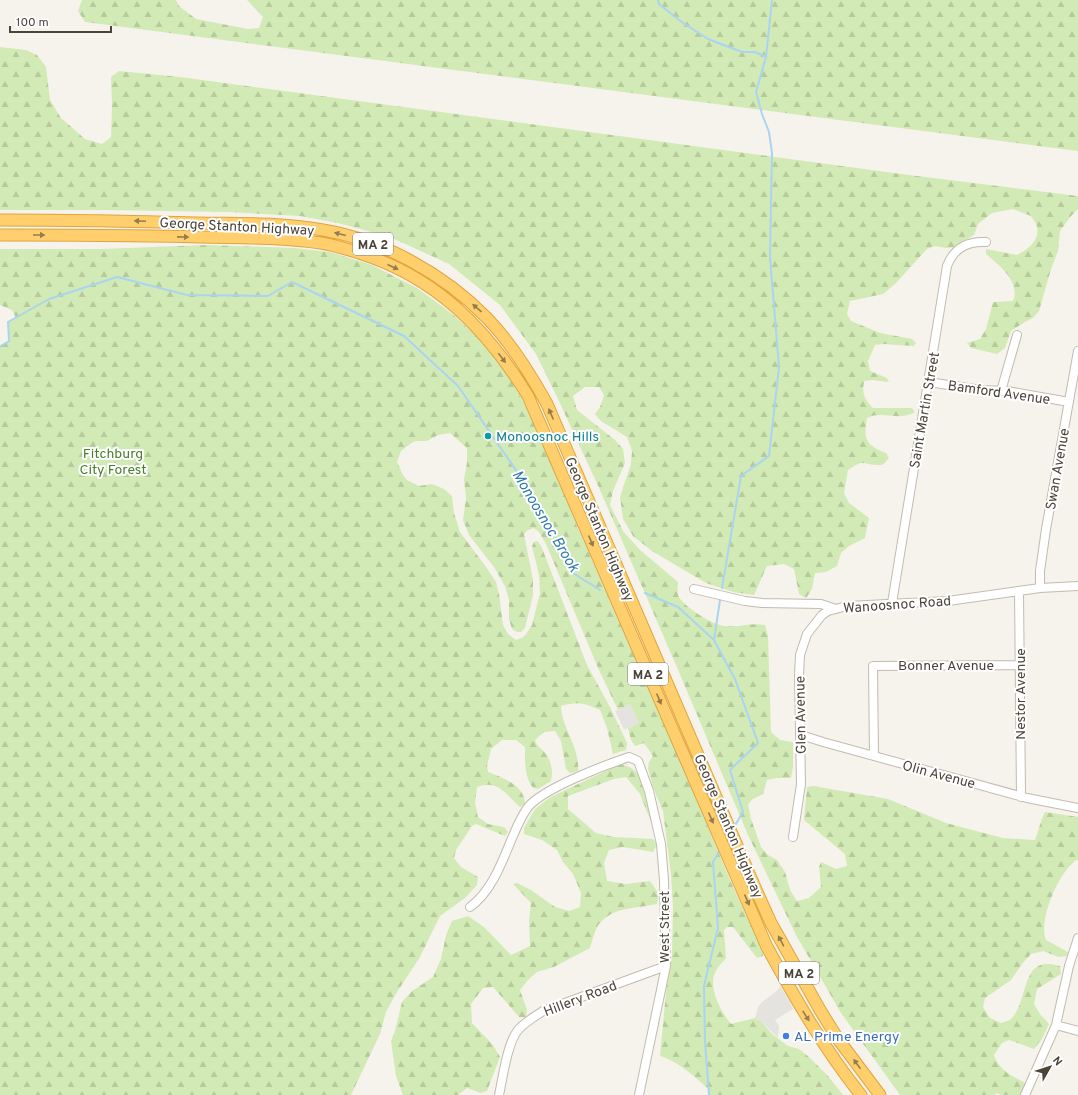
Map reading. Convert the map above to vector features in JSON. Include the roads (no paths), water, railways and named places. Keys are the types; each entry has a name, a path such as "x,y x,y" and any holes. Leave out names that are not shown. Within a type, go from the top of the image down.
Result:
{"highway":[{"name":"George Stanton Highway","path":"0,220 90,220 270,225 323,230 359,239 394,252 428,272 470,303 490,321 515,351 547,404 771,923 838,1039 880,1095"},
{"name":"George Stanton Highway","path":"0,235 114,235 250,238 321,243 364,255 394,267 421,281 440,294 471,320 494,347 518,379 528,396 767,947 783,977 821,1039 860,1095"}],"street":[{"name":"Saint Martin Street","path":"892,603 947,266 951,258 963,246 972,243 986,242"},
{"path":"1001,391 1017,335"},
{"name":"Swan Avenue","path":"1040,588 1040,571 1046,529 1078,351"},
{"name":"Bamford Avenue","path":"929,382 981,390 1001,391 1069,402"},
{"name":"Wanoosnoc Road","path":"694,589 745,602 762,604 821,604 836,609 847,606 948,601 1040,588 1078,586"},
{"name":"Nestor Avenue","path":"1019,592 1021,797"},
{"name":"Glen Avenue","path":"793,837 801,784 799,676 801,651 807,634 814,624 824,613 836,609"},
{"name":"Bonner Avenue","path":"874,756 873,666 1020,665"},
{"name":"Olin Avenue","path":"801,735 1021,797 1078,808"},
{"name":"West Street","path":"470,907 481,898 493,879 522,817 530,805 541,796 561,785 616,761 629,757 638,761 649,791 661,844 664,880 666,966 639,1095"},
{"path":"1025,1095 1056,1025 1069,966 1078,938"},
{"name":"Hillery Road","path":"499,1095 512,1042 518,1030 526,1023 543,1011 666,966"},
{"path":"1056,1025 1078,1031"}],"waterway":[{"path":"658,0 659,4 683,23 708,39 742,52 755,52 766,57"},
{"path":"722,588 741,476 769,456 779,367 770,257 772,153 769,132 756,92 766,57 772,0"},
{"name":"Monoosnoc Brook","path":"0,347 9,341 8,322 49,299 117,277 187,295 268,296 292,282 404,336 458,386 542,508 573,573 600,590"},
{"name":"Monoosnoc Brook","path":"645,593 678,607 714,640 735,679 758,743 730,770 743,812 734,827"},
{"path":"714,640 720,600"},
{"name":"Monoosnoc Brook","path":"709,1095 705,1041 704,986 718,928 713,862 720,850"}],"place":[{"name":"Monoosnoc Hills","path":"488,436"},
{"name":"AL Prime Energy","path":"786,1036"}],"park label":[{"name":"Fitchburg City Forest","path":"113,462"}]}
